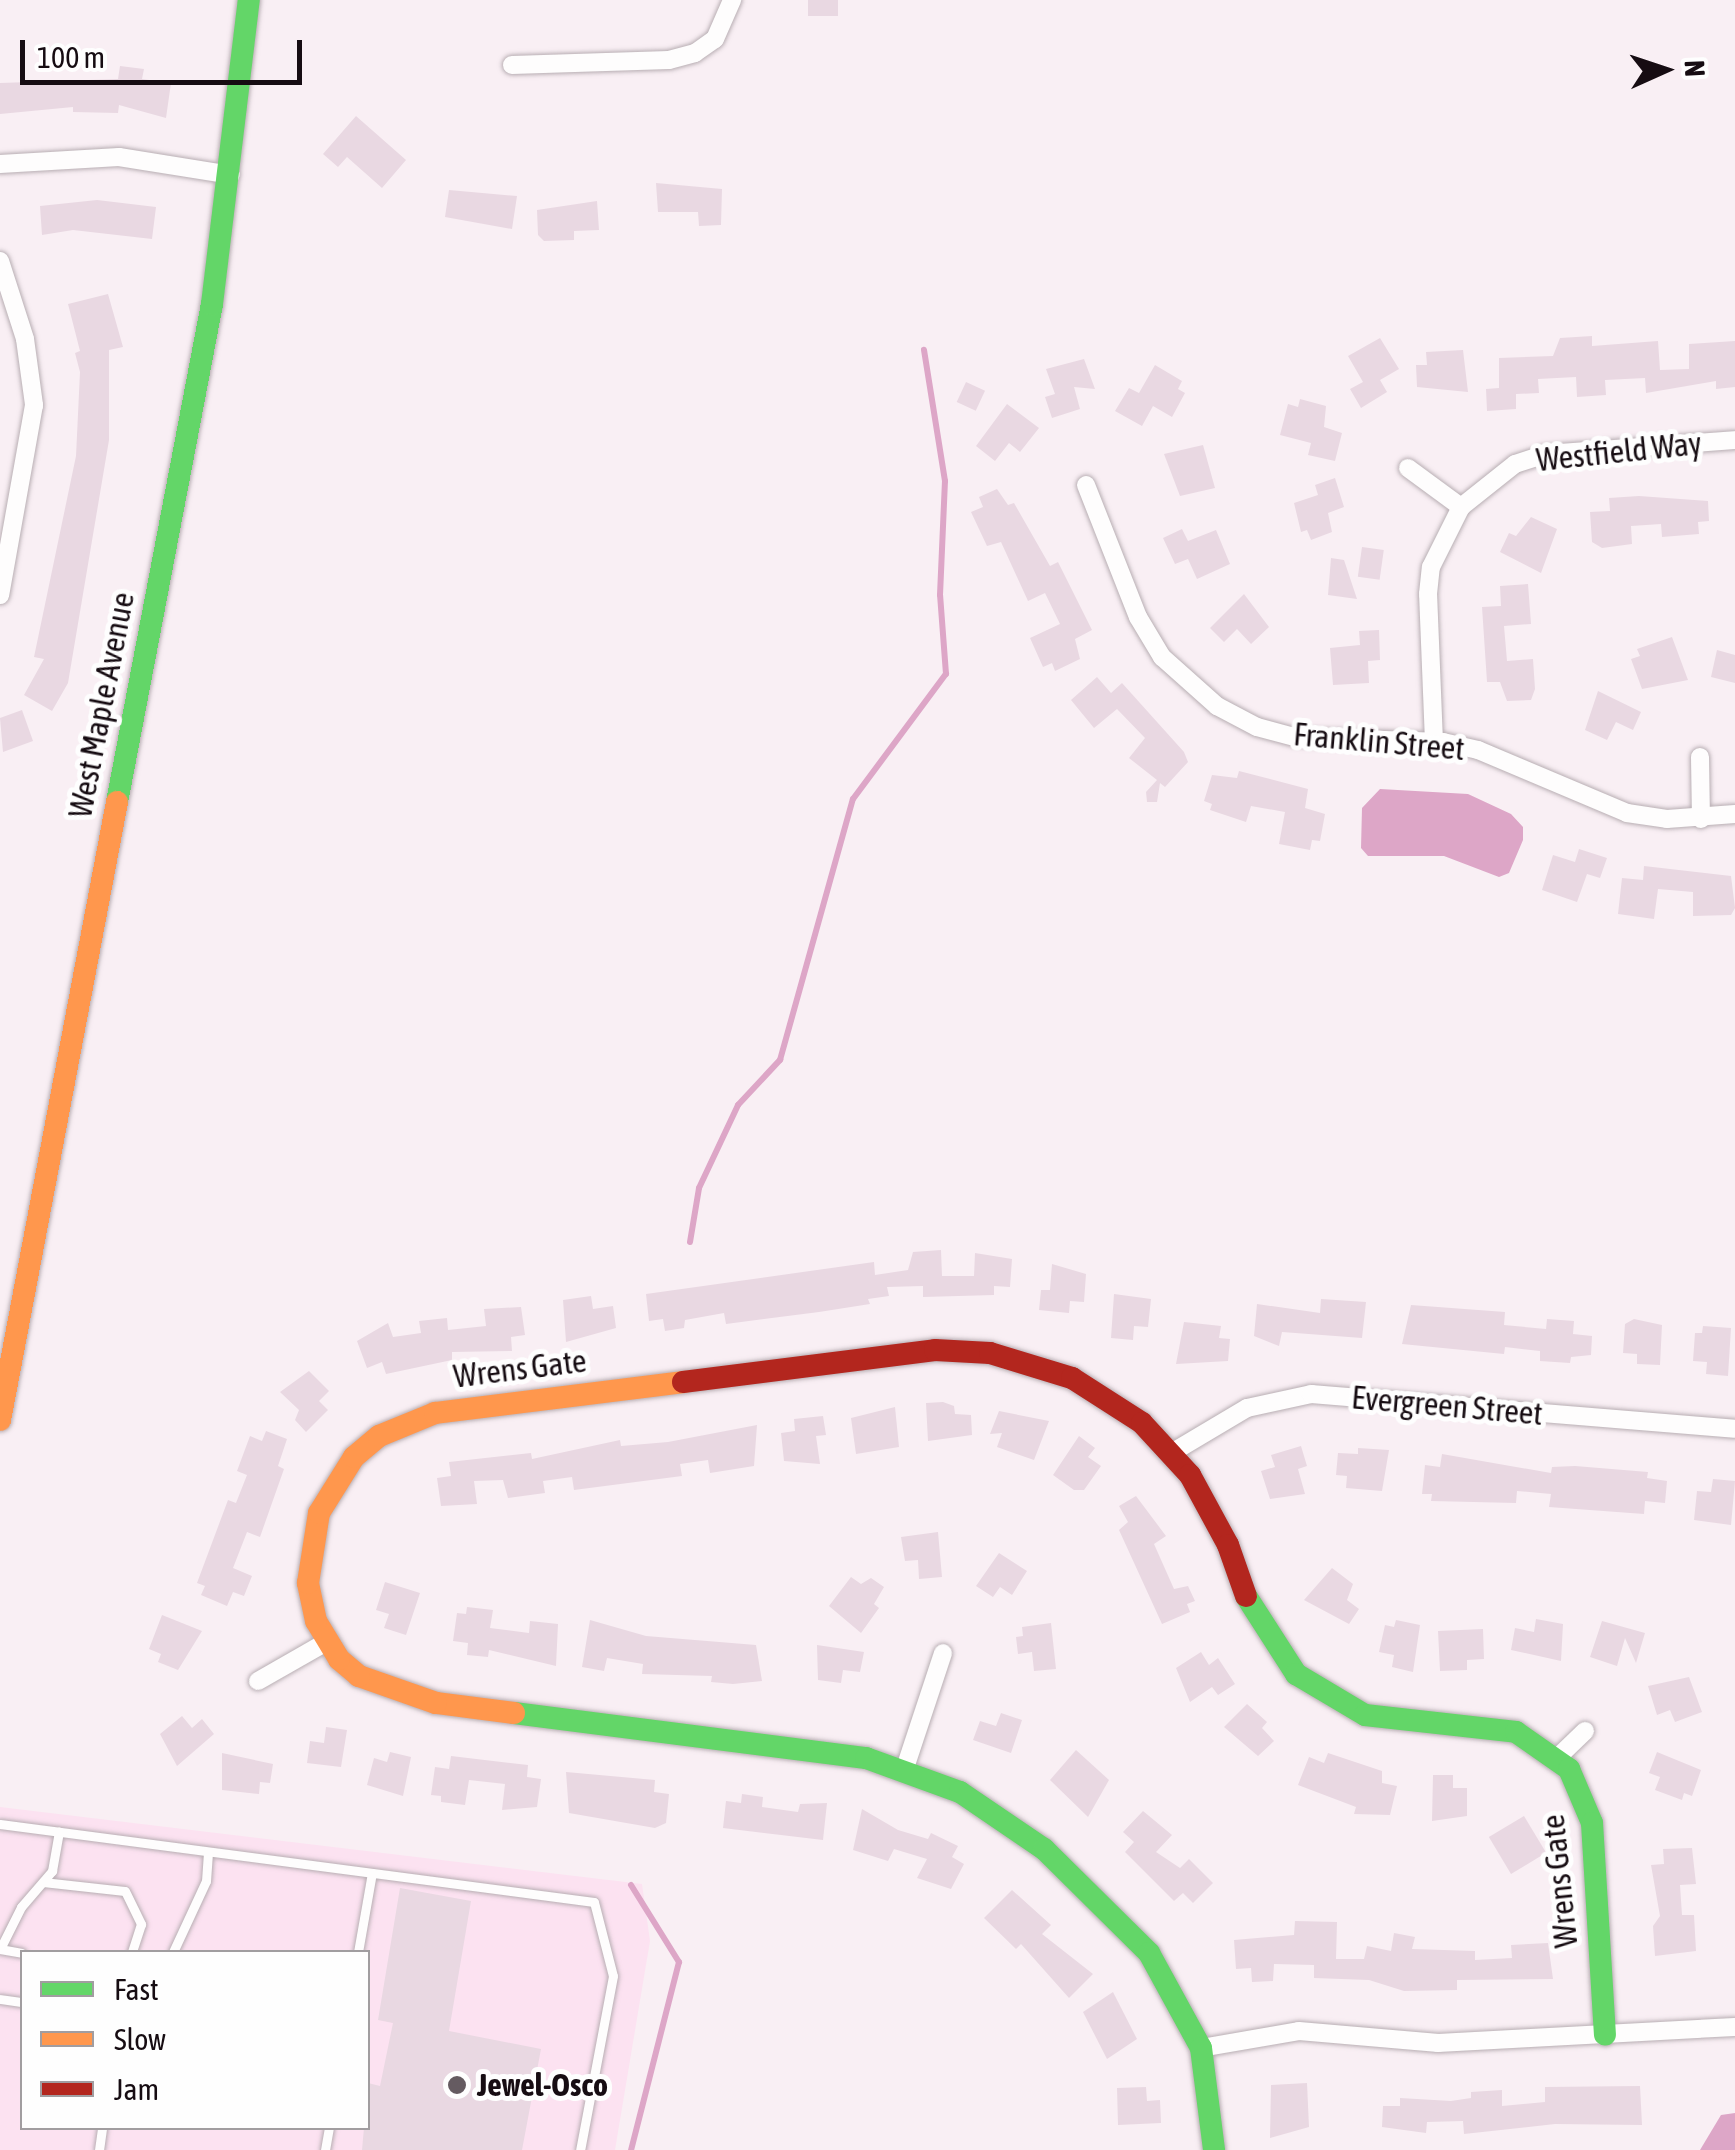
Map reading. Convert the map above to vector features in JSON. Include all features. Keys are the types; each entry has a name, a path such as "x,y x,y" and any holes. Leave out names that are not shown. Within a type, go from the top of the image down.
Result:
{"street":[{"name":"West Maple Avenue","path":"0,1420 231,175 250,0"},
{"path":"512,65 669,60 695,54 714,39 732,0"},
{"path":"0,164 119,156 231,175"},
{"path":"0,262 25,340 34,405 0,595"},
{"name":"Westfield Way","path":"1434,742 1430,580 1461,507 1514,464 1545,454 1735,440"},
{"path":"1408,468 1461,507"},
{"name":"Franklin Street","path":"1086,485 1138,617 1162,656 1217,706 1294,737 1434,742 1491,755 1626,813 1701,819 1735,814"},
{"path":"1700,757 1701,819"},
{"name":"Wrens Gate","path":"1214,2150 1201,2048 1168,1981 1120,1921 999,1817 905,1768 812,1748 410,1698 359,1676 328,1640 308,1584 319,1513 336,1480 378,1436 436,1413 962,1350 1026,1360 1072,1378 1142,1422 1174,1452 1212,1508 1260,1627 1296,1674 1365,1715 1488,1724 1516,1732 1569,1769 1592,1822 1605,2034"},
{"name":"Evergreen Street","path":"1174,1452 1247,1408 1310,1394 1735,1430"},
{"path":"258,1680 328,1640"},
{"path":"905,1768 943,1653"},
{"path":"1557,1758 1585,1731"},
{"path":"1201,2048 1299,2030 1438,2044 1735,2027"}],"lane":[{"path":"0,1824 594,1902 613,1976 580,2150"},
{"path":"0,1949 52,1871 59,1832"},
{"path":"174,1950 206,1882 208,1852"},
{"path":"358,1950 372,1873"},
{"path":"43,1882 125,1891 142,1924 133,1950"}],"shaded area":[{"path":"1380,789 1468,794 1511,814 1523,827 1523,840 1509,873 1499,877 1444,856 1368,856 1361,848 1362,808"},
{"path":"0,1807 642,1884 650,1941 615,2150 0,2150"},
{"path":"1735,2113 1735,2150 1700,2150 1721,2115"}],"building":[{"path":"808,0 838,0 838,16 808,16"},
{"path":"120,66 144,69 142,79 171,83 166,118 119,105 118,113 73,112 73,107 0,114 0,83 118,79"},
{"path":"356,116 406,160 382,188 347,157 338,167 323,154"},
{"path":"656,183 722,189 721,225 699,226 698,212 658,212"},
{"path":"449,190 517,196 512,229 445,217"},
{"path":"97,200 156,207 152,239 73,230 42,235 40,206"},
{"path":"597,201 599,230 574,231 574,240 544,241 538,235 537,210"},
{"path":"108,294 123,347 109,350 109,440 68,683 52,711 24,695 44,659 34,657 76,456 80,372 75,353 80,351 68,304"},
{"path":"1592,336 1592,346 1658,341 1660,370 1689,369 1689,344 1735,341 1735,387 1716,389 1716,381 1646,393 1645,378 1605,380 1606,395 1577,397 1576,377 1538,379 1539,393 1516,394 1516,409 1487,411 1486,389 1499,388 1499,358 1553,356 1560,338"},
{"path":"1380,338 1399,369 1380,380 1387,392 1361,408 1350,389 1363,382 1348,356"},
{"path":"1463,350 1468,392 1417,387 1416,365 1427,365 1426,352"},
{"path":"1084,359 1095,389 1074,387 1080,409 1052,418 1045,397 1055,394 1046,369"},
{"path":"1155,365 1182,381 1178,389 1185,393 1172,417 1153,406 1142,426 1115,411 1129,388 1139,393"},
{"path":"966,382 985,391 976,411 957,402"},
{"path":"1300,399 1326,406 1324,427 1342,433 1335,461 1308,455 1311,443 1280,435 1288,404 1298,407"},
{"path":"1007,404 1039,428 1020,452 1009,443 995,461 976,446"},
{"path":"1203,445 1215,488 1180,496 1164,454"},
{"path":"1335,478 1344,507 1328,513 1332,532 1311,540 1307,530 1301,532 1294,503 1318,495 1315,485"},
{"path":"997,489 1008,505 1014,503 1050,566 1058,562 1092,630 1075,639 1080,659 1055,671 1052,663 1043,667 1030,638 1060,624 1045,593 1028,601 1001,542 987,546 971,512 983,507 979,497"},
{"path":"1609,498 1708,501 1709,521 1698,522 1699,534 1662,537 1661,524 1631,526 1632,544 1602,548 1592,542 1590,512 1610,511"},
{"path":"1531,517 1557,529 1541,573 1500,552 1509,533 1516,536"},
{"path":"1182,529 1188,541 1216,530 1230,564 1197,579 1188,559 1175,564 1163,538"},
{"path":"1362,547 1384,550 1380,580 1358,577"},
{"path":"1331,558 1344,560 1357,599 1328,595"},
{"path":"1528,584 1531,624 1504,626 1507,661 1533,659 1535,689 1531,700 1507,701 1500,682 1487,682 1482,607 1501,606 1500,586"},
{"path":"1244,594 1269,627 1251,644 1237,629 1224,642 1210,628"},
{"path":"1379,630 1380,660 1368,661 1369,683 1333,685 1330,648 1360,645 1359,631"},
{"path":"1672,637 1688,680 1642,689 1631,659 1640,656 1637,649"},
{"path":"1717,650 1735,655 1735,683 1711,677"},
{"path":"1097,677 1111,693 1122,683 1184,752 1188,762 1165,787 1160,783 1157,802 1147,802 1146,792 1157,780 1129,758 1145,738 1117,709 1094,728 1071,700"},
{"path":"1598,691 1641,712 1633,730 1616,722 1607,740 1585,730"},
{"path":"22,710 33,741 3,752 0,718"},
{"path":"1239,771 1308,789 1305,808 1325,814 1320,841 1312,840 1310,850 1279,844 1285,812 1251,806 1246,822 1210,810 1212,804 1204,801 1212,775 1237,778"},
{"path":"1579,849 1607,858 1600,878 1587,874 1577,902 1542,890 1553,855 1575,862"},
{"path":"1644,866 1731,876 1735,908 1731,915 1693,916 1693,892 1658,889 1654,919 1618,914 1622,878 1643,880"},
{"path":"941,1250 942,1276 974,1276 975,1253 1012,1259 1010,1287 994,1286 994,1295 923,1297 923,1286 887,1287 889,1296 868,1299 870,1304 819,1312 726,1324 724,1313 685,1320 684,1328 665,1331 663,1319 649,1321 646,1294 874,1262 875,1275 908,1270 913,1252"},
{"path":"1052,1264 1086,1274 1084,1302 1070,1301 1069,1313 1039,1310 1041,1290 1050,1290"},
{"path":"1114,1294 1151,1299 1148,1327 1134,1326 1133,1340 1111,1338"},
{"path":"591,1296 593,1309 613,1306 616,1328 566,1342 563,1300"},
{"path":"1321,1299 1366,1302 1362,1338 1282,1332 1279,1346 1254,1336 1257,1304 1320,1313"},
{"path":"1411,1305 1505,1312 1504,1325 1546,1329 1547,1319 1574,1321 1573,1334 1592,1336 1591,1355 1571,1357 1570,1363 1540,1361 1540,1351 1505,1347 1504,1354 1402,1344"},
{"path":"521,1307 525,1335 511,1337 512,1351 452,1352 452,1360 386,1374 382,1362 367,1368 357,1341 388,1323 393,1337 421,1333 419,1321 447,1318 448,1330 486,1326 484,1309"},
{"path":"1634,1319 1662,1325 1660,1365 1637,1364 1637,1354 1623,1353 1625,1324"},
{"path":"1184,1322 1221,1326 1219,1338 1230,1339 1228,1361 1176,1364"},
{"path":"1703,1326 1731,1328 1728,1376 1706,1374 1707,1362 1693,1361 1695,1333 1702,1333"},
{"path":"309,1371 329,1391 319,1401 328,1410 306,1432 295,1420 299,1410 280,1392"},
{"path":"926,1403 954,1406 955,1414 971,1415 972,1435 928,1441"},
{"path":"895,1407 899,1447 856,1454 851,1418"},
{"path":"999,1411 1049,1421 1034,1460 997,1447 1002,1433 990,1434"},
{"path":"823,1416 826,1435 816,1436 820,1464 784,1461 781,1433 795,1431 794,1419"},
{"path":"757,1425 754,1466 710,1473 708,1460 680,1464 682,1476 574,1490 572,1477 543,1481 545,1493 508,1498 503,1480 474,1481 477,1504 441,1506 437,1478 451,1476 449,1462 531,1453 532,1459 620,1440 621,1446 668,1442"},
{"path":"266,1431 287,1439 278,1466 284,1469 260,1537 247,1532 233,1568 252,1576 244,1596 233,1592 227,1606 201,1595 205,1586 197,1583 228,1500 236,1503 247,1475 237,1471 250,1436 262,1441"},
{"path":"1079,1436 1095,1448 1088,1457 1101,1466 1084,1490 1074,1490 1053,1475"},
{"path":"1301,1446 1307,1466 1298,1469 1305,1494 1270,1499 1261,1471 1275,1467 1271,1455"},
{"path":"1358,1448 1389,1450 1382,1491 1346,1488 1347,1476 1336,1475 1338,1453 1358,1454"},
{"path":"1442,1454 1551,1473 1552,1467 1575,1466 1648,1472 1647,1478 1667,1481 1665,1503 1645,1501 1644,1514 1549,1507 1551,1494 1517,1491 1516,1503 1431,1501 1432,1494 1422,1494 1425,1465 1440,1467"},
{"path":"1713,1479 1735,1481 1731,1525 1694,1520 1697,1491 1711,1492"},
{"path":"1136,1496 1166,1536 1154,1544 1174,1589 1188,1586 1195,1601 1187,1604 1190,1612 1162,1624 1119,1530 1128,1522 1119,1506"},
{"path":"938,1532 942,1577 919,1579 918,1560 905,1561 901,1537"},
{"path":"999,1553 1027,1571 1012,1595 1000,1587 993,1597 976,1586"},
{"path":"1332,1568 1353,1584 1347,1600 1359,1609 1349,1624 1304,1600"},
{"path":"851,1577 861,1584 871,1578 884,1587 874,1604 879,1608 861,1633 829,1606"},
{"path":"385,1582 420,1593 406,1635 384,1628 389,1614 376,1610"},
{"path":"467,1607 493,1610 490,1628 529,1633 530,1621 558,1624 556,1666 489,1650 488,1657 467,1655 468,1643 453,1641 457,1613 466,1614"},
{"path":"162,1615 202,1631 178,1670 158,1662 161,1654 149,1649"},
{"path":"1536,1619 1563,1624 1561,1661 1511,1650 1515,1628 1534,1632"},
{"path":"590,1620 646,1636 756,1645 762,1681 733,1684 711,1682 712,1676 642,1674 643,1664 607,1658 604,1671 582,1667"},
{"path":"1396,1620 1420,1625 1413,1672 1392,1667 1394,1655 1379,1652 1385,1625 1394,1627"},
{"path":"1602,1621 1645,1633 1636,1663 1625,1638 1617,1666 1590,1657"},
{"path":"1051,1623 1056,1669 1034,1671 1032,1652 1018,1654 1016,1637 1023,1636 1022,1627"},
{"path":"1483,1629 1484,1659 1467,1660 1467,1670 1440,1671 1438,1631"},
{"path":"817,1645 864,1652 860,1672 843,1670 841,1683 818,1680"},
{"path":"1201,1652 1209,1665 1218,1658 1235,1684 1218,1695 1212,1687 1190,1702 1176,1668"},
{"path":"1689,1677 1702,1712 1675,1722 1670,1710 1657,1715 1648,1686"},
{"path":"1247,1704 1267,1722 1262,1728 1274,1741 1258,1756 1224,1727"},
{"path":"1001,1713 1022,1720 1011,1753 973,1740 980,1721 996,1726"},
{"path":"182,1716 192,1728 202,1719 214,1734 177,1766 160,1734"},
{"path":"326,1727 347,1730 341,1767 307,1763 310,1741 324,1743"},
{"path":"1076,1750 1109,1780 1088,1817 1050,1780"},
{"path":"390,1752 411,1757 403,1796 367,1785 374,1758 387,1762"},
{"path":"1657,1752 1701,1770 1692,1796 1684,1793 1682,1800 1655,1790 1660,1777 1649,1773"},
{"path":"222,1753 273,1764 270,1783 260,1782 259,1794 222,1790"},
{"path":"1328,1753 1382,1771 1382,1783 1397,1786 1390,1815 1354,1814 1356,1807 1298,1785 1309,1757 1324,1763"},
{"path":"451,1756 528,1765 527,1777 541,1779 537,1807 502,1810 505,1784 469,1780 465,1805 441,1802 441,1796 431,1795 435,1767 449,1769"},
{"path":"566,1772 655,1780 654,1792 669,1794 666,1823 655,1828 569,1813"},
{"path":"1433,1775 1453,1775 1453,1788 1467,1788 1467,1816 1432,1821"},
{"path":"742,1794 763,1797 762,1807 798,1812 800,1804 827,1803 823,1840 723,1828 726,1801 741,1803"},
{"path":"862,1809 898,1830 928,1839 931,1833 958,1846 952,1857 964,1864 951,1889 917,1878 927,1859 894,1849 888,1861 853,1850"},
{"path":"1143,1811 1172,1835 1156,1852 1180,1868 1189,1859 1213,1883 1193,1903 1183,1893 1174,1901 1125,1852 1134,1842 1123,1832"},
{"path":"1524,1816 1546,1853 1511,1874 1489,1837"},
{"path":"1692,1848 1696,1884 1680,1885 1682,1915 1694,1915 1696,1951 1655,1956 1653,1926 1660,1916 1651,1865 1664,1864 1663,1849"},
{"name":"Jewel-Osco","path":"400,1888 471,1901 449,2031 541,2049 522,2150 362,2150 364,2130 370,2130 370,2084 380,2086 393,2023 378,2020"},
{"path":"1012,1890 1051,1925 1042,1934 1093,1974 1069,1998 1021,1944 1016,1949 984,1918"},
{"path":"1295,1921 1337,1922 1336,1959 1364,1959 1367,1946 1391,1951 1394,1933 1415,1937 1412,1949 1475,1951 1475,1960 1512,1958 1511,1945 1548,1943 1553,1979 1457,1980 1457,1990 1404,1991 1369,1980 1314,1978 1314,1965 1274,1964 1273,1981 1252,1982 1251,1968 1236,1969 1234,1940 1294,1935"},
{"path":"1113,1992 1137,2039 1107,2059 1083,2012"},
{"path":"1307,2083 1309,2127 1270,2138 1271,2085"},
{"path":"1640,2086 1642,2125 1555,2124 1464,2134 1463,2121 1427,2122 1426,2133 1382,2127 1383,2106 1400,2106 1400,2098 1451,2101 1471,2098 1471,2092 1502,2090 1502,2106 1545,2102 1545,2087"},
{"path":"1146,2087 1147,2101 1160,2100 1161,2123 1118,2125 1117,2088"}],"waterway":[{"path":"690,1242 699,1188 738,1105 780,1060 853,799 946,674 940,595 945,481 924,350"},
{"path":"631,1885 679,1962 631,2150"}],"traffic: fast":[{"path":"117,802 212,304 249,0"},
{"path":"1246,1596 1296,1674 1365,1715 1516,1732 1569,1769 1592,1823 1605,2035"},
{"path":"514,1713 866,1758 960,1792 1044,1849 1149,1953 1201,2048 1214,2150"}],"traffic: slow":[{"path":"0,1420 117,802"},
{"path":"514,1713 436,1703 359,1676 339,1659 316,1621 308,1583 319,1513 354,1457 379,1436 435,1413 683,1382"}],"traffic: jam":[{"path":"683,1382 935,1350 990,1353 1072,1378 1142,1423 1190,1475 1228,1545 1246,1596"}],"place":[{"name":"Jewel-Osco","path":"457,2085"}]}
